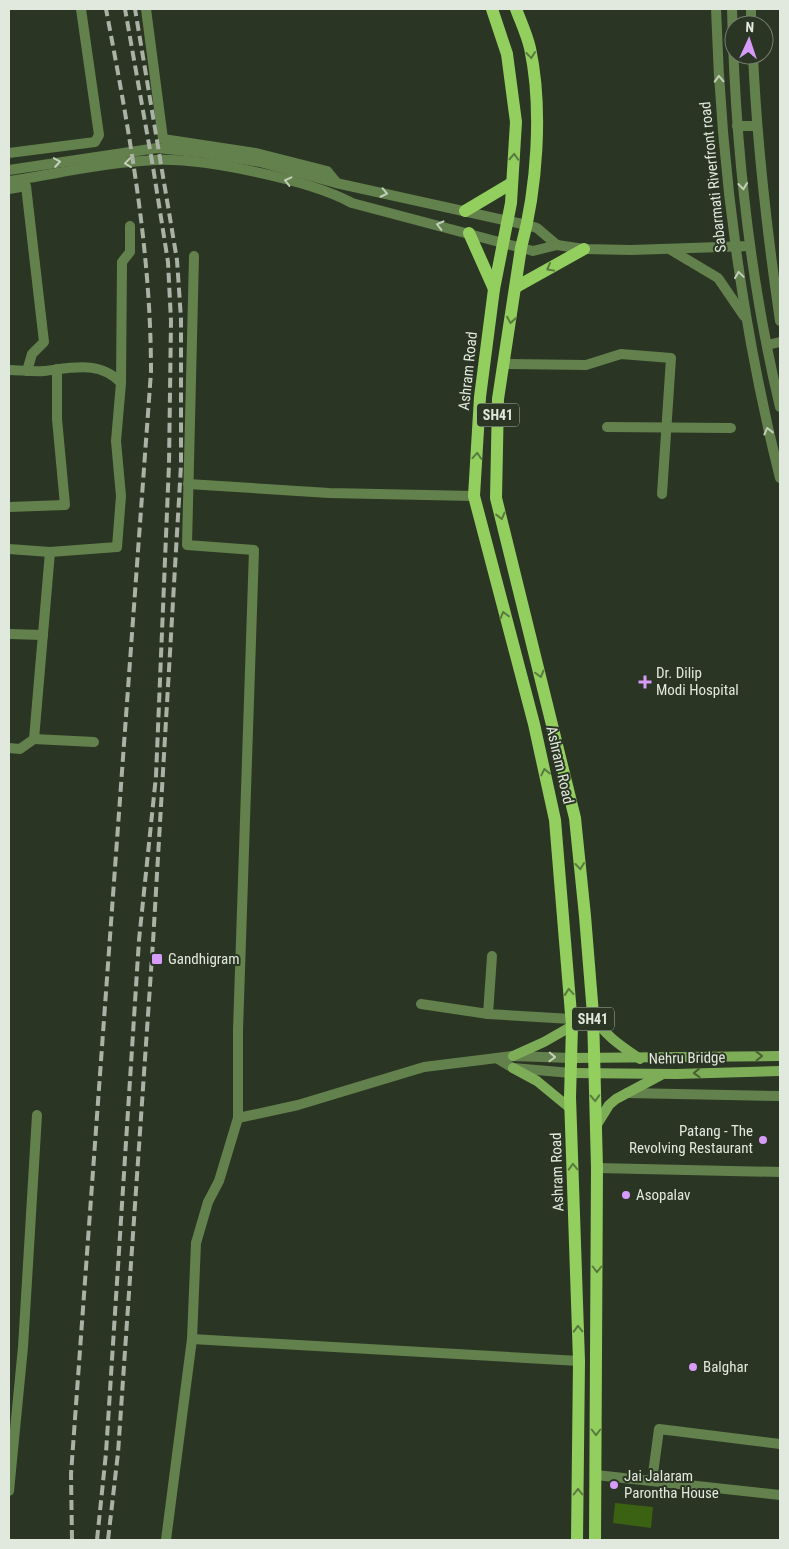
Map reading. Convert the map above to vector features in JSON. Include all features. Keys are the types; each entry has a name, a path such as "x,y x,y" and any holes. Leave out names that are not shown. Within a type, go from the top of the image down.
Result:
{"main road":[{"name":"Ashram Road","path":"492,9 507,54 516,122 508,221 494,289 480,397 474,496 534,724 555,820 571,1023 570,1110 579,1361 577,1540"},
{"name":"Ashram Road","path":"516,9 530,48 538,125 527,225 521,248 498,399 496,498 575,818 593,1014 597,1168 595,1540"},
{"path":"465,211 512,183"},
{"path":"469,233 494,289"},
{"path":"516,287 584,249"},
{"path":"593,1014 597,1024 640,1059"},
{"path":"513,1056 544,1042 571,1023"},
{"name":"Nehru Bridge","path":"571,1058 640,1059 780,1056"},
{"path":"513,1068 537,1081 570,1110"},
{"name":"Nehru Bridge","path":"571,1073 664,1074 780,1071"},
{"path":"596,1126 609,1105 627,1093 664,1074"}],"street":[{"path":"9,153 95,142 99,134 80,9"},
{"path":"146,9 164,139 256,153 326,171 336,182"},
{"name":"Sabarmati Riverfront road","path":"716,9 721,120 735,246 750,341 764,413 780,478"},
{"name":"Sabarmati Riverfront road","path":"732,9 737,126 750,246 780,407"},
{"path":"753,65 756,126 768,242 780,320"},
{"path":"737,126 756,126"},
{"path":"9,170 157,148 205,153 260,162 336,182 527,225 537,228 557,245"},
{"path":"9,182 157,160 203,164 258,173 335,194 352,203 533,251 557,245 584,249 669,249 750,246"},
{"path":"9,189 26,186 44,342 32,354 27,371"},
{"path":"9,549 50,552 117,547 121,496 116,442 121,383 122,262 130,252 130,226"},
{"path":"669,249 690,259 718,278 746,319"},
{"path":"166,1540 192,1340 196,1243 208,1202 219,1181 238,1118 239,985 254,550 187,545 194,256"},
{"path":"767,345 780,342"},
{"path":"504,364 586,365 620,354 670,358 662,494"},
{"path":"9,370 27,371 69,367 102,369 113,374 121,383"},
{"path":"9,507 65,505 57,419 56,369"},
{"path":"607,427 731,428"},
{"path":"188,484 329,493 474,496"},
{"path":"34,739 50,552"},
{"path":"9,634 43,635"},
{"path":"9,748 20,749 34,739 94,742"},
{"path":"488,1014 492,956"},
{"path":"421,1004 488,1014 571,1023"},
{"path":"238,1118 298,1105 424,1067 513,1056 571,1058"},
{"path":"498,1059 513,1068 571,1073"},
{"path":"627,1093 780,1096"},
{"path":"9,1491 23,1347 37,1115"},
{"path":"597,1168 780,1172"},
{"path":"192,1340 579,1361"},
{"path":"652,1481 659,1429 780,1444"},
{"path":"596,1476 780,1495"}],"green space":[{"path":"615,1503 653,1507 651,1528 613,1523"}],"railway":[{"path":"72,1540 71,1474 151,372 150,326 143,235 123,99 106,9"},
{"path":"97,1540 106,1453 139,940 156,776 169,464 171,321 168,262 125,9"},
{"path":"108,1540 118,1453 153,942 181,465 181,319 177,260 135,9"}],"place":[{"name":"Dr. Dilip Modi Hospital","path":"645,682"},
{"name":"Gandhigram","path":"157,959"},
{"name":"Patang - The Revolving Restaurant","path":"763,1140"},
{"name":"Asopalav","path":"626,1195"},
{"name":"Balghar","path":"693,1367"},
{"name":"Jai Jalaram Parontha House","path":"614,1485"}]}
